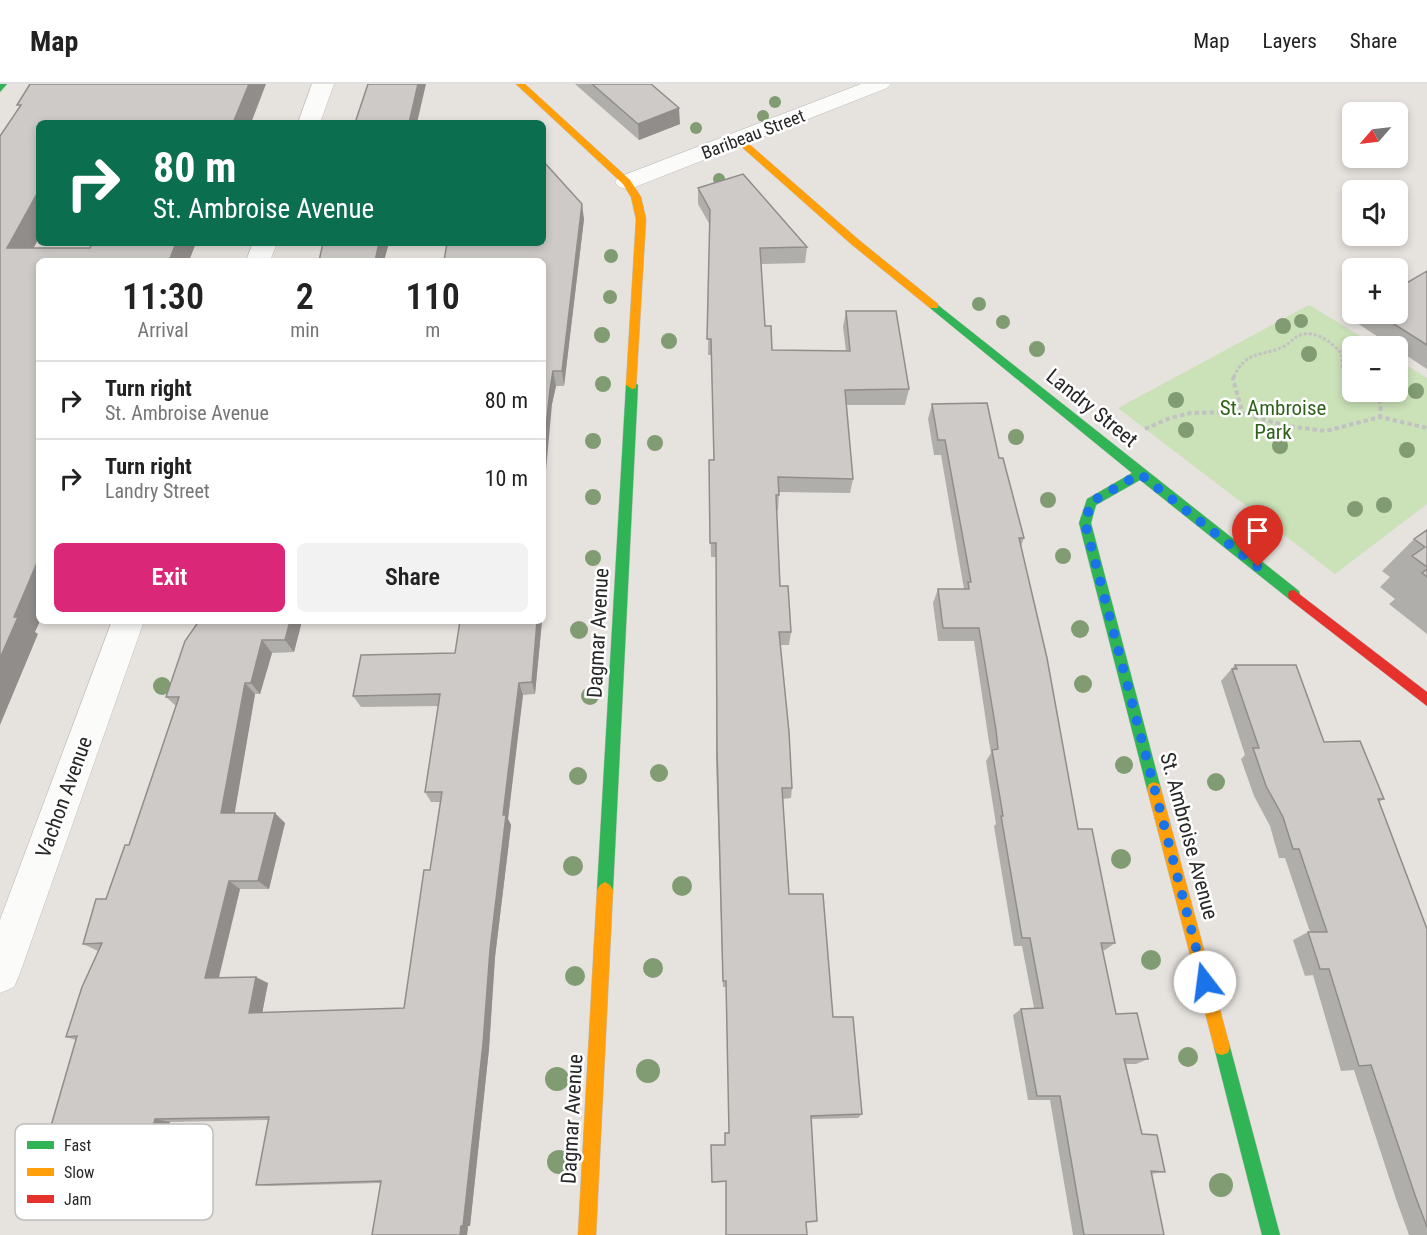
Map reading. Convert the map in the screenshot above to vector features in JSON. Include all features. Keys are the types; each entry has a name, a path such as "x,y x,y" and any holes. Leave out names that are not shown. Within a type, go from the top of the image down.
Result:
{"street":[{"path":"0,89 3,84"},
{"path":"310,120 323,84"},
{"name":"Dagmar Avenue","path":"520,84 627,182 636,197 641,219 587,1235"},
{"name":"Baribeau Street","path":"627,182 880,84"},
{"name":"Landry Street","path":"738,140 855,242 1140,474 1427,700"},
{"name":"St. Ambroise Avenue","path":"1140,474 1091,502 1085,523 1271,1235"},
{"name":"Vachon Avenue","path":"0,973 127,624"}],"path":[{"path":"1244,414 1233,379 1239,365 1255,355 1285,346 1293,337 1311,334 1332,343 1342,354"},
{"path":"1380,402 1380,417"},
{"path":"1142,430 1170,418 1191,413 1237,412 1287,426 1326,431 1380,417 1427,428"}],"green space":[{"name":"St. Ambroise Park","path":"1309,305 1360,336 1342,336 1342,402 1408,402 1408,366 1427,378 1427,504 1335,574 1118,408"}],"building":[{"path":"30,84 249,84 234,120 36,120 36,195 7,248 175,246 170,258 36,258 36,565 14,617 18,617 0,658 0,136 21,105 17,105"},
{"path":"368,84 418,84 410,120 356,120"},
{"path":"592,84 651,84 679,108 638,124"},
{"path":"546,164 582,204 562,371 553,371 546,427 546,258 444,258 446,246 546,246"},
{"path":"743,174 807,247 760,248 765,326 771,326 772,350 850,351 846,311 896,311 909,389 845,390 853,479 778,477 779,495 776,495 780,586 788,586 791,632 779,632 792,788 782,788 789,894 823,894 833,1017 853,1017 862,1114 811,1116 817,1221 806,1222 807,1235 726,1235 726,1181 712,1182 711,1145 725,1145 725,1133 729,1133 717,749 716,543 710,543 709,460 714,460 711,339 707,339 710,210 698,188"},
{"path":"322,246 378,246 376,258 320,258"},
{"path":"1427,271 1427,345 1394,324 1408,324 1408,282"},
{"path":"987,403 999,458 1003,458 1024,538 1019,538 1047,658 1078,829 1092,829 1115,943 1101,943 1116,1014 1137,1013 1148,1059 1124,1059 1142,1134 1157,1135 1165,1172 1151,1171 1164,1235 1084,1235 1060,1096 1037,1096 1021,1009 1043,1008 1030,938 1022,938 1001,816 1003,816 992,750 998,749 996,730 979,628 943,628 938,589 969,589 968,582 971,582 945,440 938,440 932,404"},
{"path":"1427,530 1427,567 1412,556 1425,547 1414,539"},
{"path":"197,624 289,624 285,640 262,640 251,683 245,683 221,813 275,813 258,881 229,881 205,978 256,977 249,1013 404,1008 424,870 430,870 442,792 425,792 440,694 353,696 361,655 455,653 460,624 537,624 532,682 519,683 503,815 506,815 490,950 483,1044 463,1226 461,1226 460,1235 372,1235 381,1181 256,1185 269,1117 155,1119 154,1124 52,1124 77,1036 66,1037 82,987 102,943 83,944 96,899 106,899 125,845 129,845 179,697 166,697 185,641"},
{"path":"1235,665 1296,665 1324,742 1360,741 1384,799 1378,799 1427,929 1427,1227 1371,1065 1359,1066 1329,969 1320,969 1308,932 1327,932 1299,849 1293,849 1283,817 1266,786 1253,748 1259,748 1232,669 1237,669"}],"traffic: fast":[{"path":"0,89 3,84"},
{"path":"934,306 1104,445 1294,595"},
{"path":"605,890 632,385"},
{"path":"1140,474 1091,502 1085,523 1154,789"},
{"path":"1222,1047 1271,1235"}],"traffic: slow":[{"path":"520,84 627,182 636,197 641,219 632,385"},
{"path":"738,139 855,242 934,306"},
{"path":"1154,789 1222,1047"},
{"path":"587,1235 605,890"}],"traffic: jam":[{"path":"1294,595 1427,700"}],"route":[{"path":"1205,982 1085,523 1091,502 1140,474 1258,567"}]}
